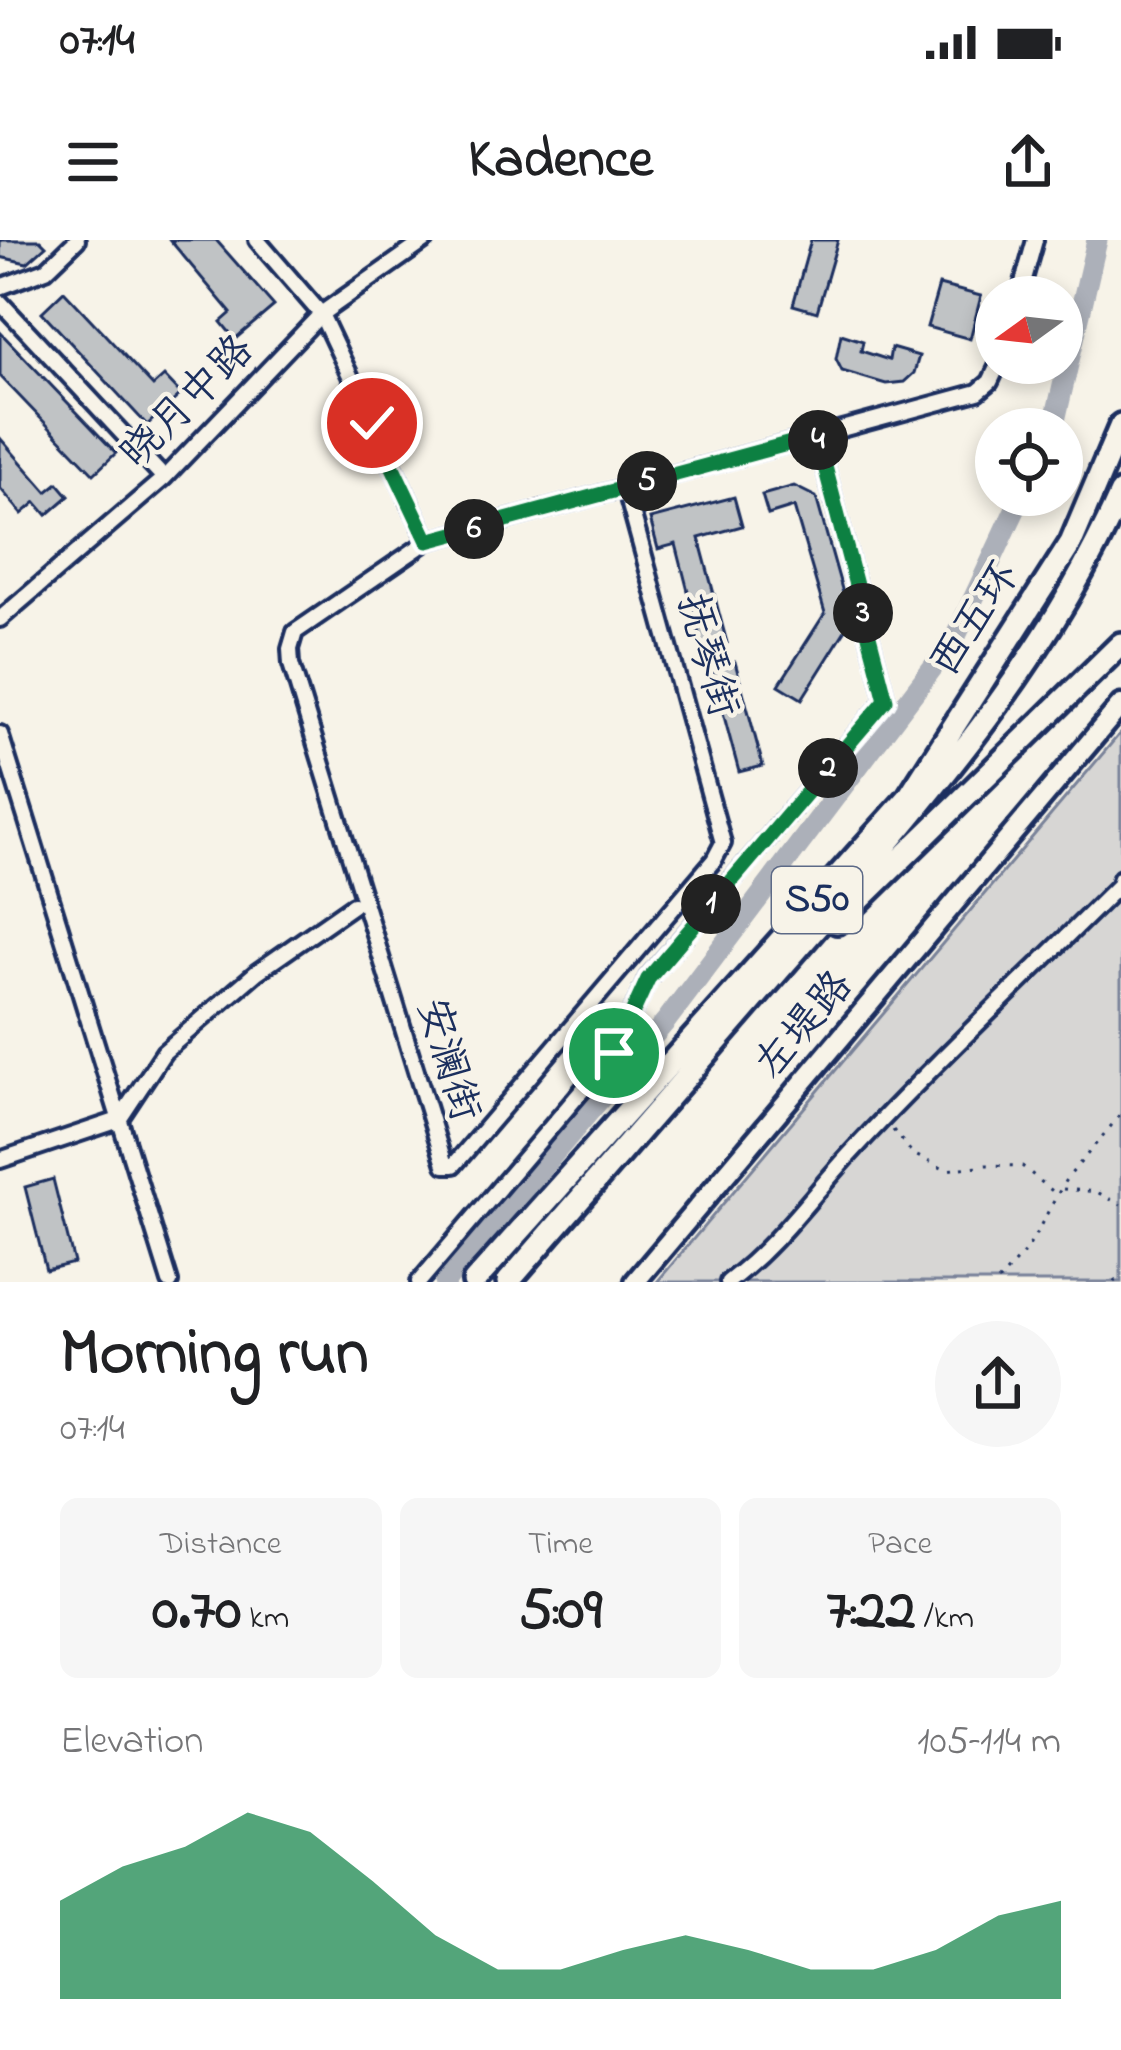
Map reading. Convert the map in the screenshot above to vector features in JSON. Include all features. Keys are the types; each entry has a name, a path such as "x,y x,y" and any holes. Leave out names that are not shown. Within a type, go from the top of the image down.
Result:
{"highway":[{"path":"1100,476 1121,405"},
{"name":"S50","path":"1100,476 1121,425"},
{"name":"西五环","path":"474,1282 908,798 1071,543 1100,476"},
{"name":"S50","path":"508,1282 932,791 1031,661 1097,547 1121,493"},
{"path":"738,1018 1121,644"}],"main road":[{"name":"左堤路","path":"635,1282 1121,705"}],"street":[{"path":"0,287 46,270 77,240"},
{"path":"257,240 321,314 428,541 977,392 987,384"},
{"name":"晓月中路","path":"0,619 164,478 321,314 426,240"},
{"path":"1025,276 1035,240"},
{"path":"0,302 164,478"},
{"path":"419,1282 614,1053 648,979 886,700 817,436"},
{"name":"抚琴街","path":"625,487 723,843"},
{"name":"安澜街","path":"428,541 295,632 290,649 445,1165 454,1165 714,860 723,843"},
{"path":"0,734 170,1282"},
{"path":"728,1282 753,1263 884,1120 1121,878"},
{"path":"0,1160 119,1120 164,1052 256,972 352,905"}],"path":[{"path":"998,1282 1028,1248 1061,1189 1121,1114"},
{"path":"884,1120 913,1154 946,1170 1022,1166 1058,1196"},
{"path":"1061,1189 1097,1192 1121,1205"},
{"path":"1114,1282 1121,1276"}],"shaded area":[{"path":"1121,732 1121,1282 657,1282"}],"building":[{"path":"0,240 40,240 46,246 27,263 0,257"},
{"path":"170,240 216,240 274,306 235,339 221,322 231,313"},
{"path":"811,240 838,240 817,312 793,305"},
{"path":"939,285 975,294 970,339 927,327"},
{"path":"64,291 153,386 164,376 181,394 147,425 42,312"},
{"path":"0,332 116,453 94,474 0,376"},
{"path":"841,334 863,341 861,351 889,360 891,348 919,356 914,373 904,382 886,384 842,371 836,359"},
{"path":"0,438 47,492 58,483 69,496 47,515 36,502 22,514 0,488"},
{"path":"794,486 816,497 851,621 802,699 779,685 825,613 794,507 768,515 762,495"},
{"path":"734,497 742,526 699,538 727,643 703,650 676,544 658,549 650,519"},
{"path":"735,662 763,766 739,772 711,668"},
{"path":"53,1179 74,1263 46,1270 25,1187"}],"waterway":[{"path":"1058,408 1097,240"},
{"path":"445,1282 666,1021 955,638 1012,516"}],"route":[{"path":"372,423 428,541 817,436 886,700 648,979 614,1053"}]}
